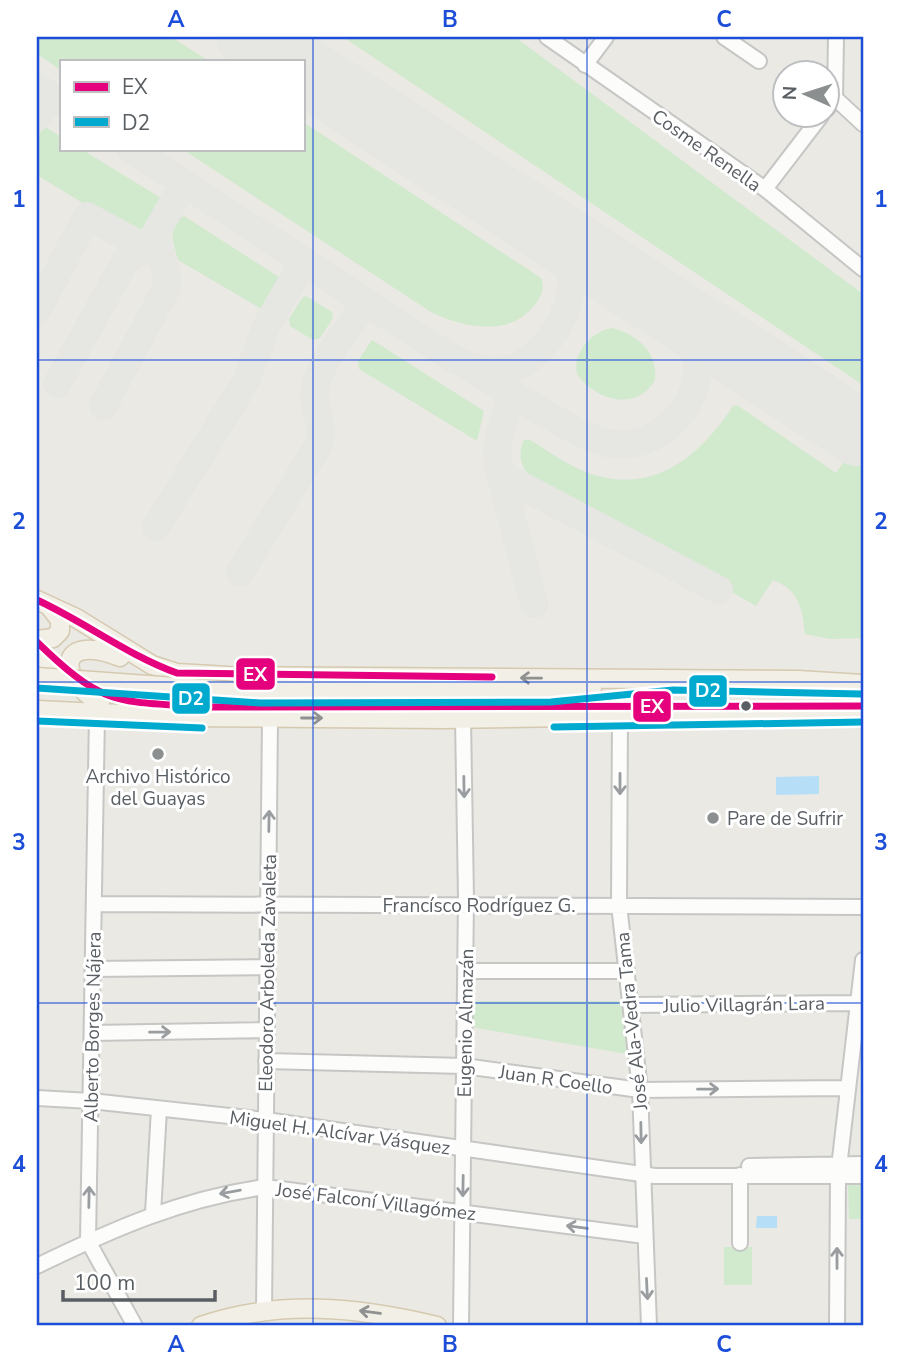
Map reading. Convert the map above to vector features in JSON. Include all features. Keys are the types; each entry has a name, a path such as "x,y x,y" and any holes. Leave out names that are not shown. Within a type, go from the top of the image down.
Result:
{"main road":[{"path":"37,640 53,638 60,631 60,620 43,603"},
{"path":"43,603 76,618 139,659 177,673"},
{"path":"98,709 78,686 71,673 72,657 82,649 102,650 152,668 177,673 863,679"},
{"path":"37,652 98,709"},
{"path":"336,676 387,693"},
{"path":"37,677 260,693 551,692 672,679"},
{"path":"819,680 863,684"},
{"path":"37,710 98,709 186,718 463,719 863,715"},
{"path":"201,1326 264,1311 317,1307 375,1312 437,1326"}],"street":[{"name":"Cosme Renella","path":"547,37 765,190 863,269"},
{"path":"585,65 606,37"},
{"path":"724,37 759,61"},
{"path":"834,60 836,37"},
{"path":"841,110 863,124"},
{"path":"765,190 810,130"},
{"name":"Alberto Borges Nájera","path":"88,1241 98,709"},
{"name":"José Ala-Vedra Tama","path":"620,716 619,905 640,1090 649,1326"},
{"name":"Eleodoro Arboleda Zavaleta","path":"264,1311 270,718"},
{"name":"Eugenio Almazán","path":"461,1326 466,971 463,719"},
{"name":"Francísco Rodríguez G.","path":"94,904 863,906"},
{"path":"837,1326 838,1170 863,960"},
{"path":"93,969 267,967"},
{"path":"466,971 627,971"},
{"name":"Julio Villagrán Lara","path":"631,1006 857,1003"},
{"path":"92,1034 267,1030"},
{"name":"Juan R Coello","path":"266,1061 464,1066 640,1090 847,1088"},
{"name":"Miguel H. Alcívar Vásquez","path":"37,1098 91,1101 266,1120 642,1172 654,1176 838,1170 863,1164"},
{"path":"153,1213 159,1109"},
{"name":"Miguel H. Alcívar Vásquez","path":"642,1172 653,1168 838,1170 863,1176"},
{"path":"740,1175 740,1243"},
{"name":"José Falconí Villagómez","path":"37,1266 153,1213 227,1192 265,1187 645,1237"},
{"path":"88,1241 135,1326"}],"green space":[{"path":"37,37 171,37 207,60 60,60 60,69 37,54"},
{"path":"343,37 515,37 863,294 863,385"},
{"path":"304,123 541,278 543,285 540,297 526,314 500,325 472,325 431,312 184,150 304,150"},
{"path":"44,126 60,136 60,150 83,150 169,203 145,241 37,175 37,139"},
{"path":"184,216 282,279 265,311 178,260 172,235 174,224"},
{"path":"306,296 332,312 333,318 320,338 313,340 290,326 289,319"},
{"path":"612,328 638,340 650,353 655,380 638,396 616,399 605,396 595,391 577,374 578,358 585,344 597,334"},
{"path":"372,340 484,411 477,441 359,369 358,361"},
{"path":"737,405 836,473 863,433 863,638 830,639 805,634 798,601 782,584 773,580 756,606 533,479 521,461 524,440 530,440 591,474 614,479 656,475 691,455 733,406"},
{"path":"470,1001 621,1001 627,1054 471,1027"},
{"path":"863,1184 863,1219 849,1219 848,1185"},
{"path":"724,1247 752,1247 752,1285 724,1285"}],"water":[{"path":"819,776 819,794 776,795 776,777"},
{"path":"757,1216 777,1216 777,1228 756,1228"}],"taxiway":[{"path":"268,37 270,49"},
{"path":"37,87 60,102"},
{"path":"37,117 51,96"},
{"path":"133,150 449,356 479,369 507,369 520,365 543,346 563,317 571,288 567,261 560,248 538,223"},
{"path":"57,384 126,260 149,245 184,183"},
{"path":"37,311 87,216 139,244 151,242"},
{"path":"103,406 166,289 166,274 157,231"},
{"path":"156,527 246,381 266,327 303,262"},
{"path":"240,572 318,446 321,431 314,395 318,377 329,355 366,302"},
{"path":"475,371 593,439 626,444 644,440 661,432 675,420 687,405 694,388 697,369 695,350 685,328 670,310"},
{"path":"513,393 499,435 498,457 505,477 719,590"},
{"path":"498,465 534,604"}],"runway":[{"path":"251,37 287,60"},
{"path":"304,71 858,432"}],"transit line":[{"name":"EX","path":"37,600 141,657 177,673 492,677"},
{"name":"EX","path":"37,642 79,679 96,690 112,697 150,703 204,707 863,706"},
{"name":"D2","path":"37,688 260,703 551,702 673,690 862,694"},
{"name":"D2","path":"37,721 202,728"},
{"name":"D2","path":"554,727 863,722"}],"place":[{"name":"Archivo Histórico del Guayas","path":"158,754"},
{"name":"Pare de Sufrir","path":"713,818"}]}
